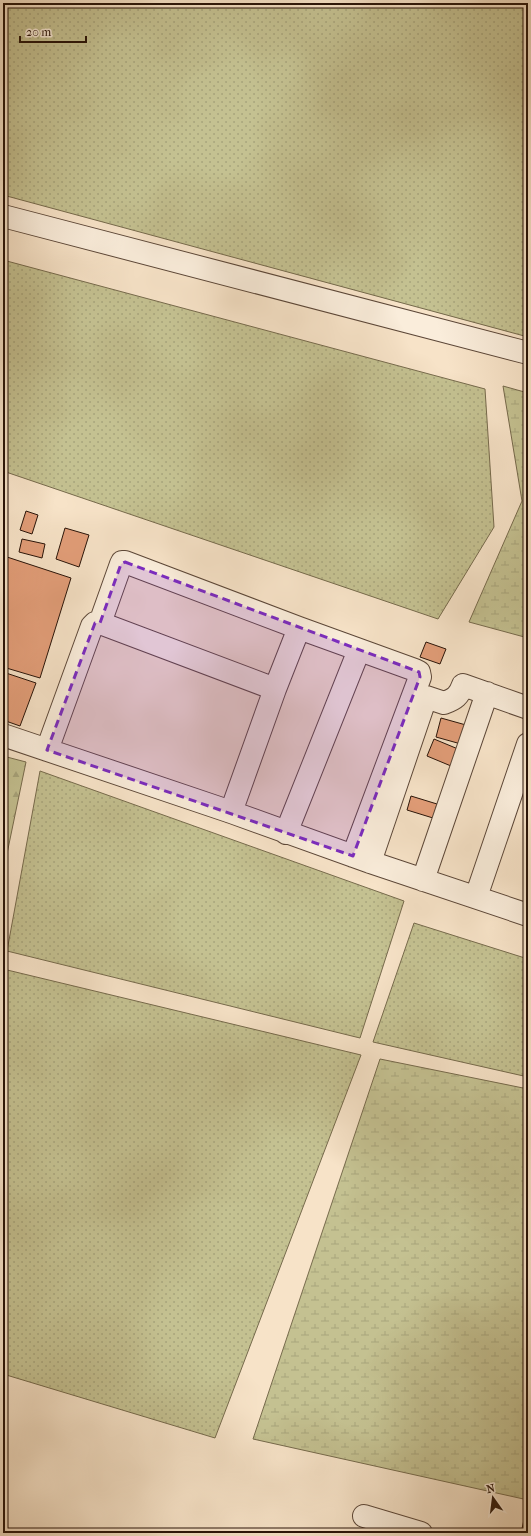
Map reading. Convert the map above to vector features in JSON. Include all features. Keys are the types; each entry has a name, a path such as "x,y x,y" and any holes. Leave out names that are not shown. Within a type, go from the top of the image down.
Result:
{"street":[{"path":"3,216 528,353"},
{"path":"100,623 122,562 419,672 420,677 362,859"},
{"path":"47,750 92,626 95,623 100,623 275,689"},
{"path":"231,812 275,689 299,628"},
{"path":"286,833 359,650"},
{"path":"362,859 426,697 444,704 456,699 460,693 462,684 528,708"},
{"path":"423,880 487,693"},
{"path":"3,735 528,915"},
{"path":"476,897 528,744"},
{"path":"364,1516 421,1533"}],"highlighted area":[{"path":"125,562 419,672 420,677 353,856 47,750 95,623 100,623 121,564"}],"green space":[{"path":"3,3 528,3 528,337 3,195"},
{"path":"3,260 485,389 494,527 438,619 3,471"},
{"path":"503,386 528,393 528,638 469,622 522,501"},
{"path":"3,756 26,762 3,873"},
{"path":"40,771 404,901 360,1038 7,951"},
{"path":"414,923 528,959 528,1077 373,1042"},
{"path":"3,969 361,1055 215,1438 3,1374"},
{"path":"380,1059 528,1089 528,1500 253,1439"}],"building":[{"path":"26,511 38,515 32,534 20,530"},
{"path":"65,528 89,535 79,567 56,559"},
{"path":"22,539 45,544 42,558 19,552"},
{"path":"4,556 71,578 40,678 3,667"},
{"path":"426,642 446,649 440,664 420,657"},
{"path":"3,672 36,683 20,726 3,720"},
{"path":"441,718 466,725 461,744 436,737"},
{"path":"434,739 458,749 451,766 427,756"},
{"path":"411,796 437,804 433,818 407,810"},
{"path":"526,1511 528,1511 528,1533 521,1533"}]}
